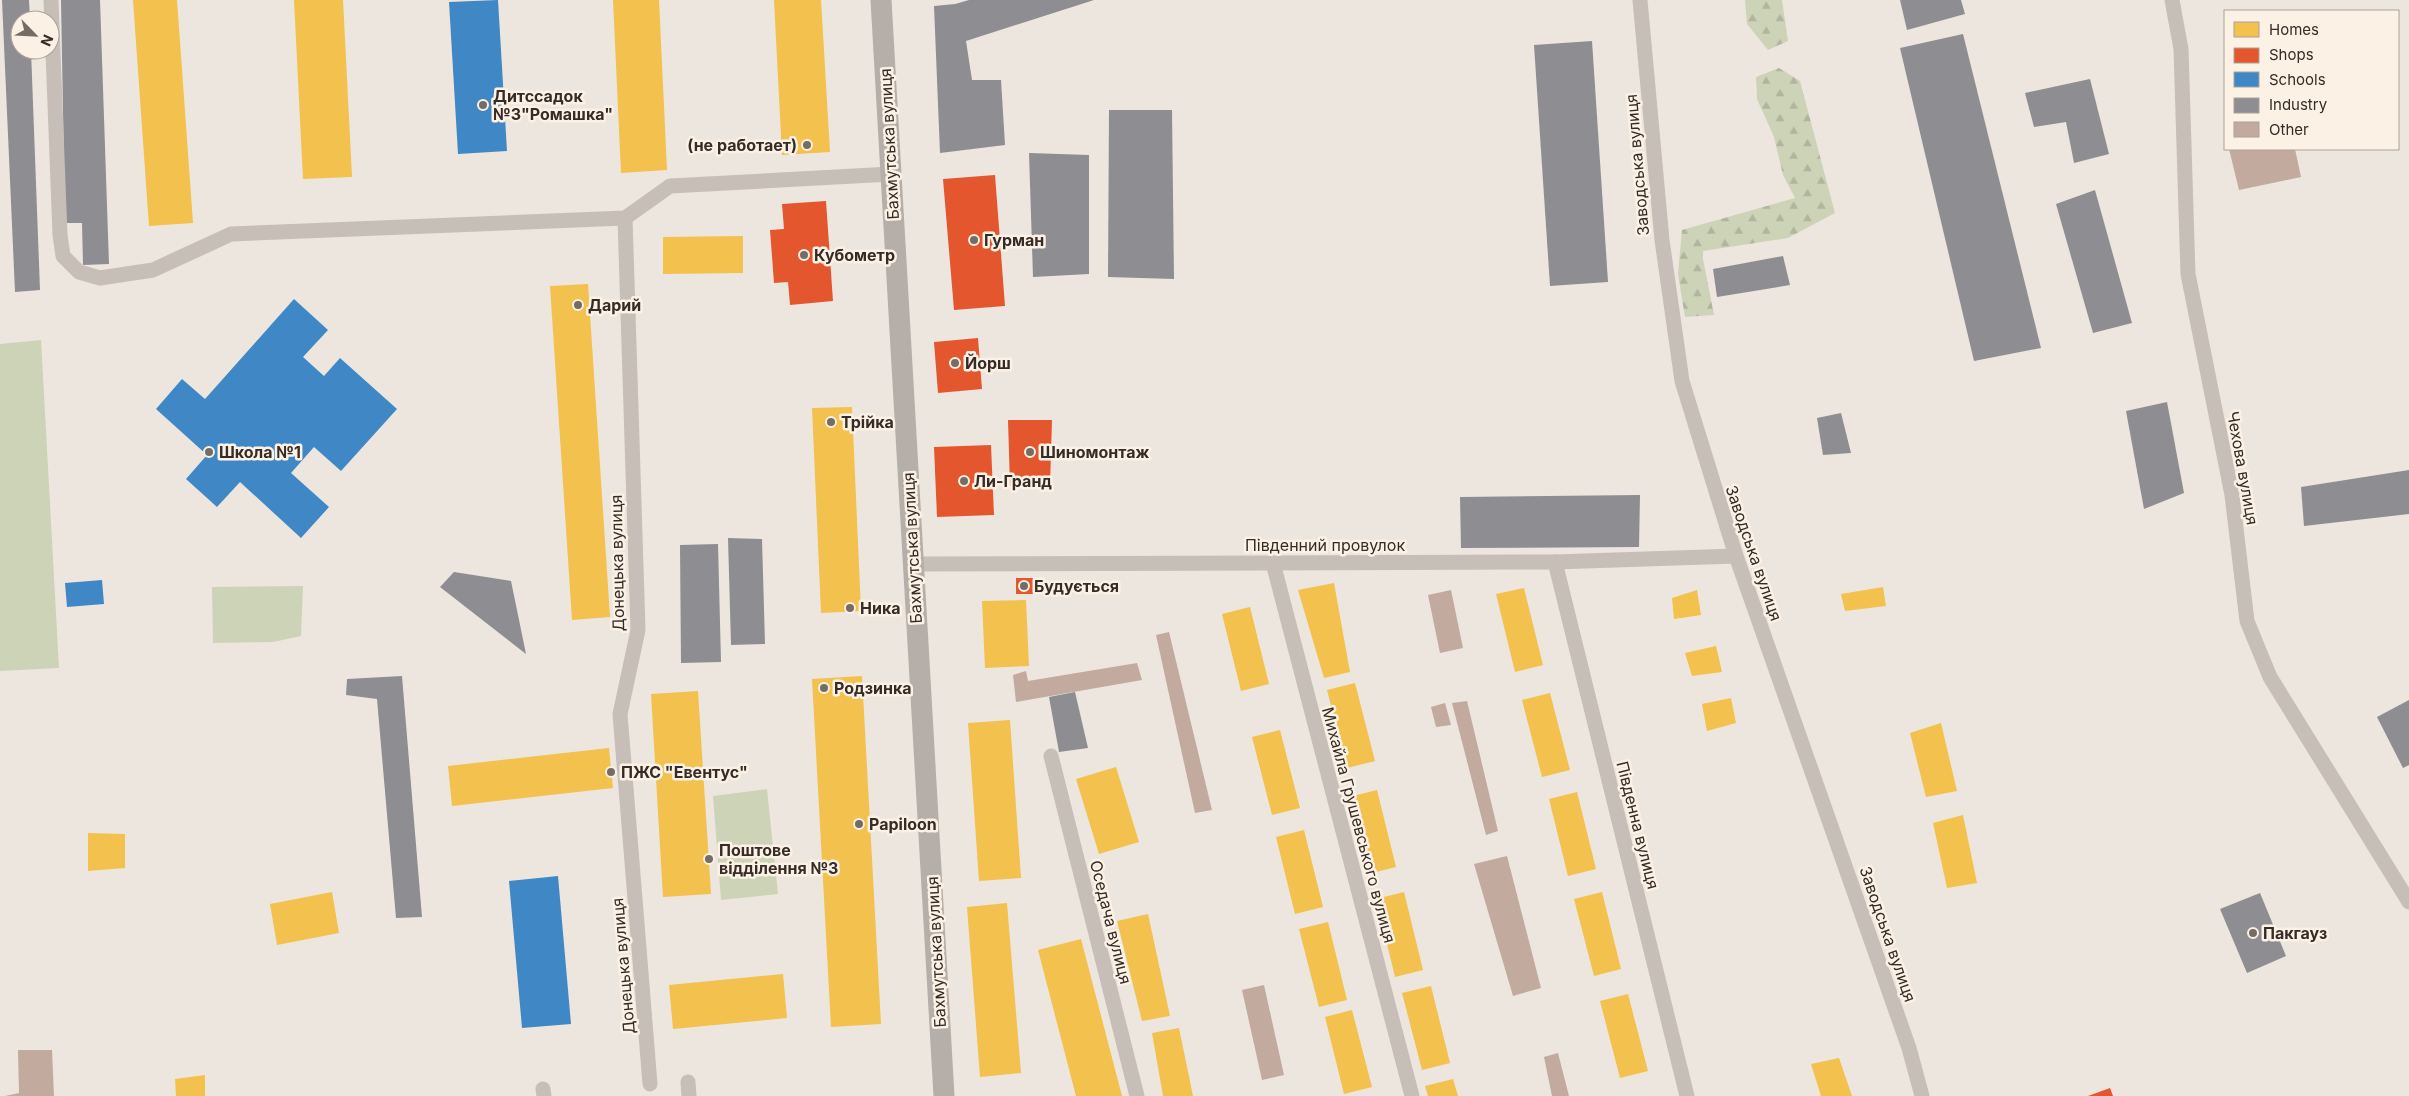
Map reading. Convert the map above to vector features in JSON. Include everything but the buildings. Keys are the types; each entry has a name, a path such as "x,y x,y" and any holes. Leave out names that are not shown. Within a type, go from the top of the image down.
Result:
{"street":[{"path":"51,0 60,235 64,256 79,272 100,278 153,270 231,234 625,218 670,186 891,174"},
{"name":"Бахмутська вулиця","path":"881,0 944,1096"},
{"name":"Заводська вулиця","path":"1640,0 1662,240 1682,381 1736,556 1909,1048 1922,1096"},
{"name":"Чехова вулиця","path":"2172,0 2181,50 2188,274 2232,495 2247,621 2270,677 2409,902"},
{"name":"Донецька вулиця","path":"625,218 638,630 620,714 650,1084"},
{"name":"Південний провулок","path":"913,564 1555,562 1736,556"},
{"name":"Південна вулиця","path":"1555,562 1687,1096"},
{"name":"Михайла Грушевського вулиця","path":"1273,563 1412,1096"},
{"name":"Оседача вулиця","path":"1051,756 1137,1096"}],"green space":[{"path":"1745,0 1782,0 1788,41 1768,50 1747,24"},
{"path":"1779,68 1800,81 1835,213 1788,238 1703,251 1714,315 1685,317 1678,274 1682,230 1795,198 1783,175 1774,137 1757,99 1756,77"},
{"path":"41,340 59,668 0,671 0,344"},
{"path":"303,586 301,636 273,642 213,643 212,587"},
{"path":"767,789 778,894 721,900 713,796"}],"place":[{"name":"Дитссадок №3\"Ромашка\"","path":"483,105"},
{"name":"(не работает)","path":"807,145"},
{"name":"Гурман","path":"974,240"},
{"name":"Кубометр","path":"804,255"},
{"name":"Дарий","path":"578,305"},
{"name":"Йорш","path":"955,363"},
{"name":"Трійка","path":"831,422"},
{"name":"Школа №1","path":"209,452"},
{"name":"Шиномонтаж","path":"1030,452"},
{"name":"Ли-Гранд","path":"964,481"},
{"name":"Будується","path":"1024,586"},
{"name":"Ника","path":"850,608"},
{"name":"Родзинка","path":"824,688"},
{"name":"ПЖС \"Евентус\"","path":"611,772"},
{"name":"Papiloon","path":"859,824"},
{"name":"Поштове відділення №3","path":"709,859"},
{"name":"Пакгауз","path":"2253,933"}]}
